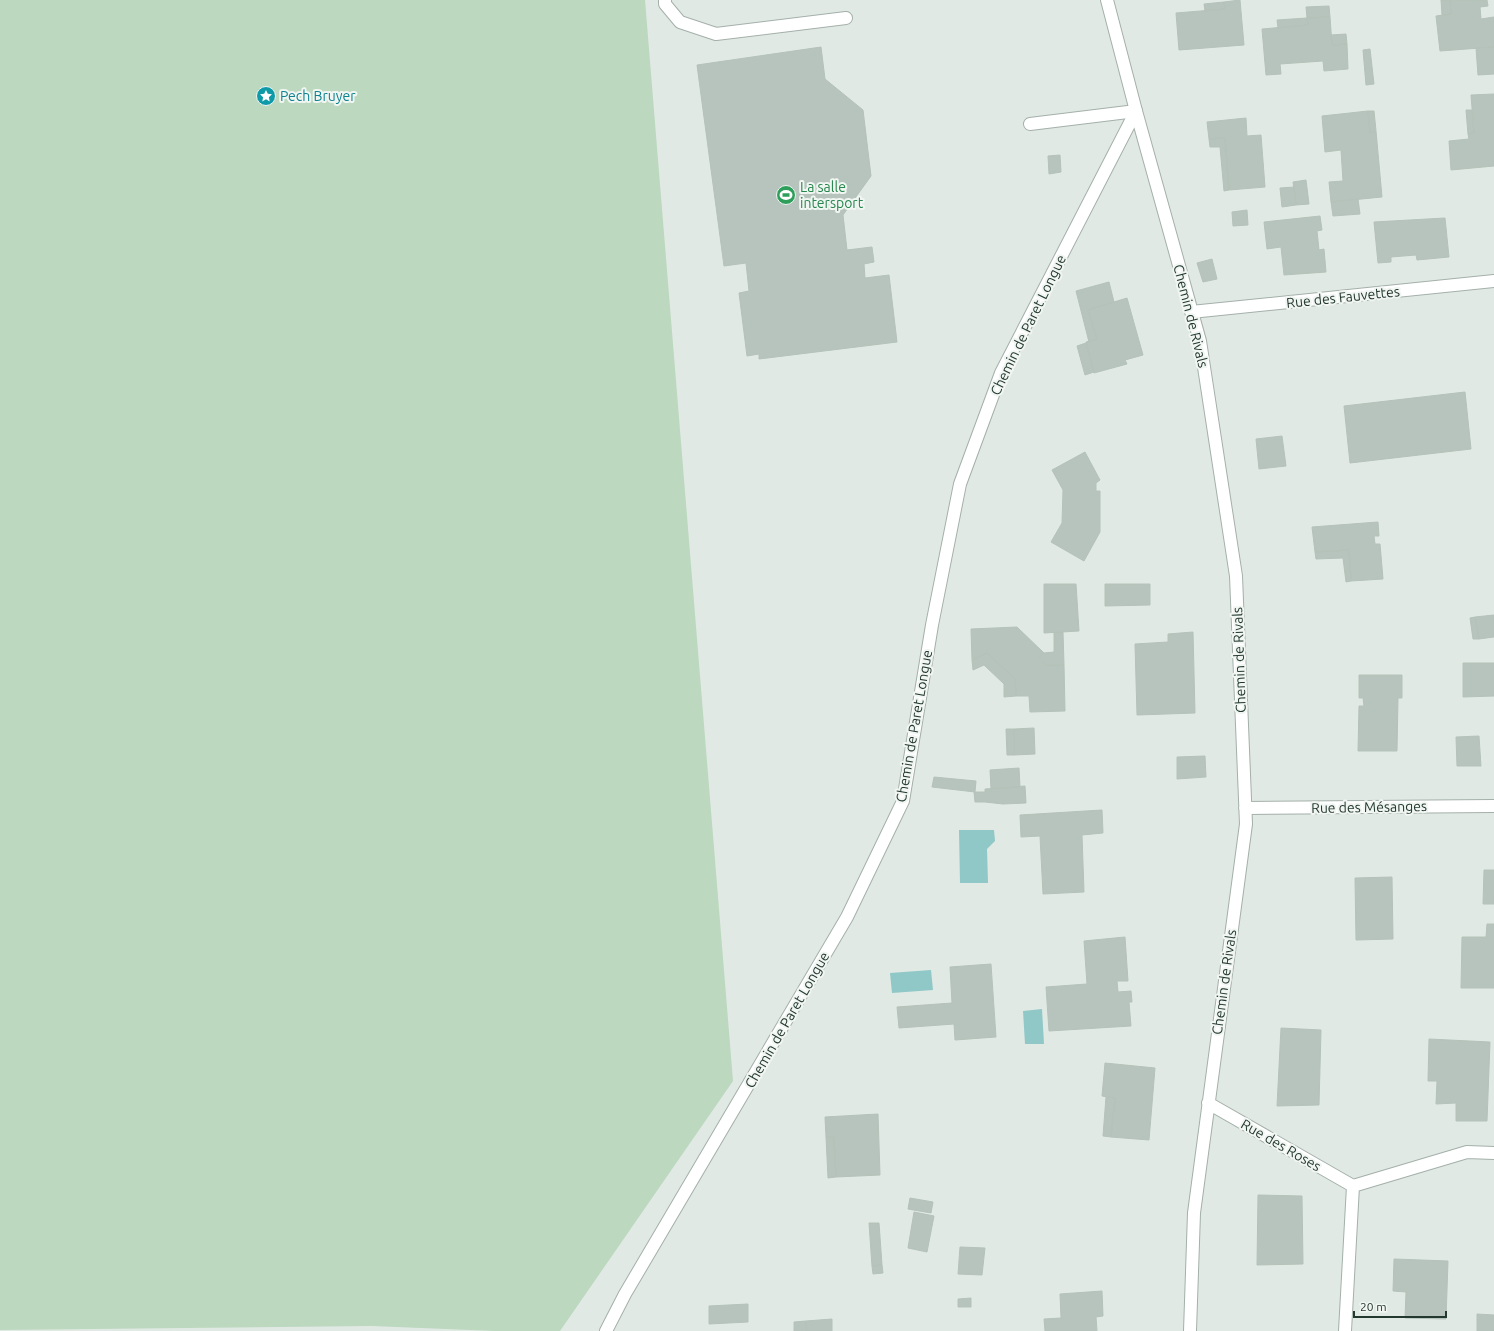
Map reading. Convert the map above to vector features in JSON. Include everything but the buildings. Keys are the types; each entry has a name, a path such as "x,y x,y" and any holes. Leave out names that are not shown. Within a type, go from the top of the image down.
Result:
{"street":[{"path":"665,0 665,4 680,22 716,34 846,18"},
{"name":"Chemin de Rivals","path":"1108,0 1136,111 1200,341 1236,576 1246,824 1194,1213 1190,1331"},
{"path":"1030,124 1136,111"},
{"name":"Chemin de Paret Longue","path":"606,1331 625,1294 847,918 903,801 932,625 960,484 1001,373 1136,111"},
{"name":"Rue des Fauvettes","path":"1192,312 1494,281"},
{"name":"Rue des Mésanges","path":"1245,808 1494,806"},
{"name":"Rue des Roses","path":"1208,1104 1353,1186"},
{"path":"1345,1331 1353,1186 1467,1152 1494,1153"}],"green space":[{"path":"0,0 645,0 733,1081 560,1331 495,1331 372,1326 0,1330"}],"water":[{"path":"959,830 994,830 995,841 987,849 988,883 960,883"},
{"path":"931,970 933,990 892,993 890,973"},
{"path":"1042,1009 1044,1044 1025,1044 1023,1011"}],"place":[{"name":"Pech Bruyer","path":"266,96"},
{"name":"La salle intersport","path":"786,195"}]}
